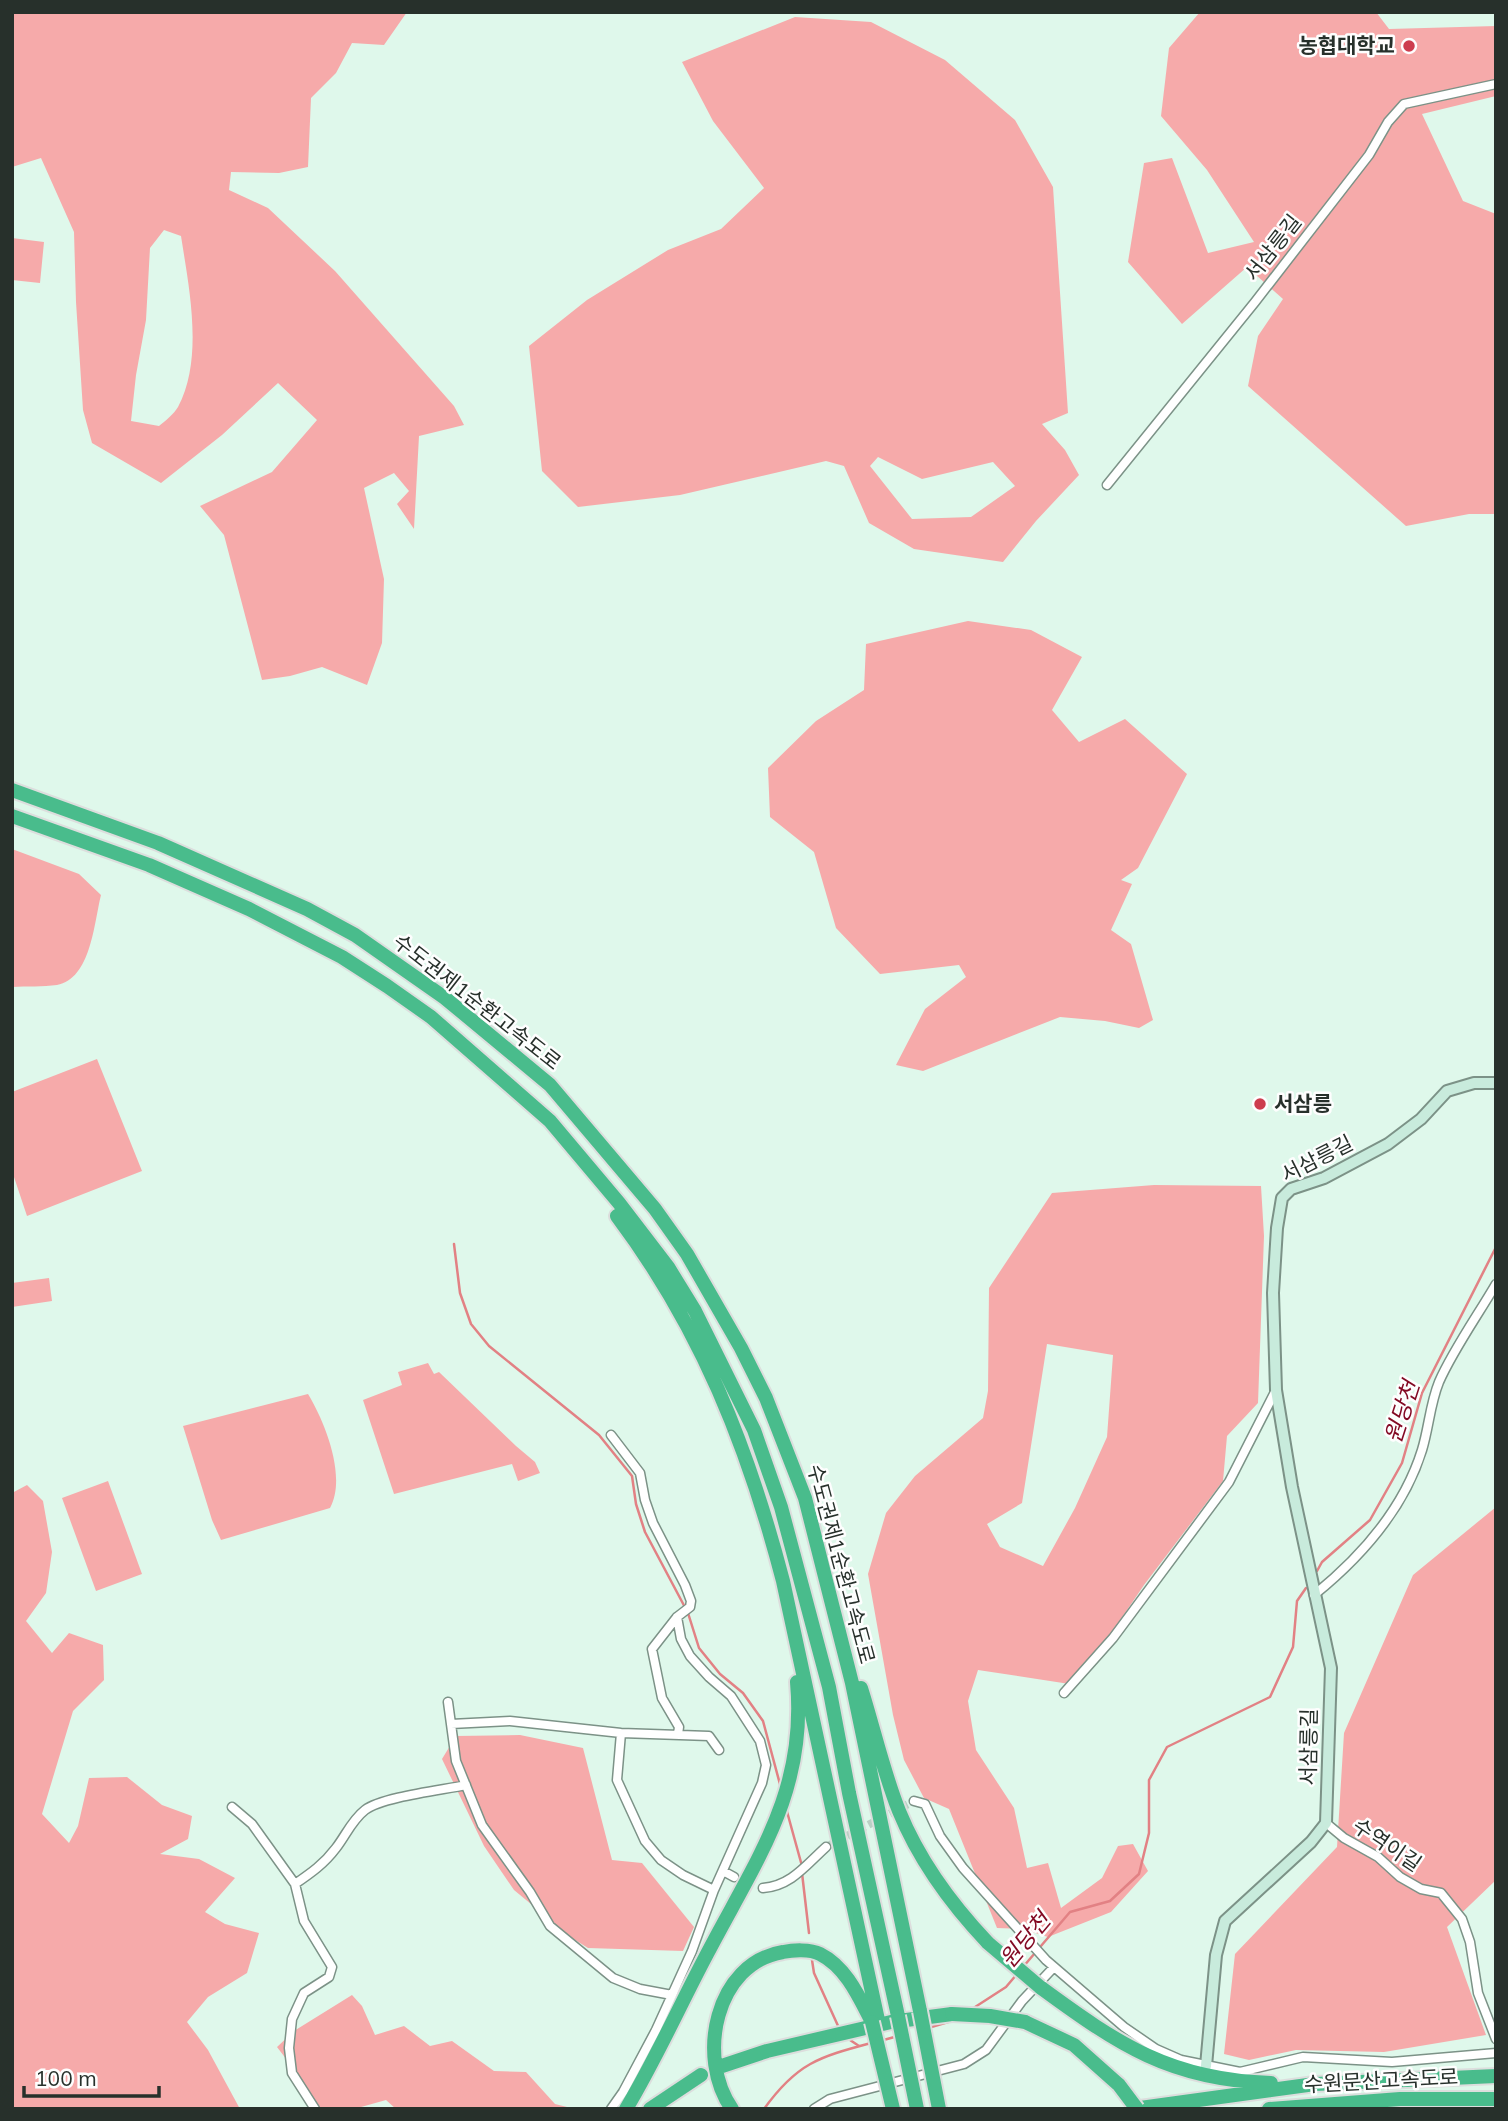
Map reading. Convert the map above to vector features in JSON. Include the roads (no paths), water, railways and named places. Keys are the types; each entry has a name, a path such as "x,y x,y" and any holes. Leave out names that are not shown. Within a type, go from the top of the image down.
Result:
{"highway":[{"name":"수도권제1순환고속도로","path":"12,790 158,843 307,909 355,935 444,998 550,1086 656,1209 715,1301 766,1398 805,1498 852,1682 939,2109"},
{"name":"수도권제1순환고속도로","path":"12,816 149,865 249,909 342,957 431,1017 531,1104 586,1162 668,1267 695,1311 754,1430 781,1507 829,1687 849,1793 918,2109"},
{"path":"531,1104 626,1227 684,1316 716,1382 732,1423 775,1551 893,2109"},
{"path":"626,2109 771,1832 789,1789 796,1757 799,1716 796,1670 775,1551"},
{"path":"819,1552 886,1772 900,1812 923,1858 941,1886 988,1943 1040,1987 1138,2052 1166,2065 1221,2080 1315,2084 1496,2077"},
{"path":"732,2109 721,2093 715,2067 713,2041 718,2011 732,1986 748,1968 768,1954 792,1950 818,1953 836,1965 875,2021"},
{"path":"722,2066 754,2054 852,2030 952,2014 990,2016 1025,2022 1074,2045 1100,2065 1119,2085 1135,2109 1315,2084"},
{"path":"650,2109 701,2075"},
{"name":"수원문산고속도로","path":"1269,2109 1401,2099 1496,2099"}],"street":[{"name":"서삼릉길","path":"1107,485 1264,292 1369,155 1388,122 1404,104 1496,84"},
{"name":"서삼릉길","path":"1326,1823 1331,1668 1292,1487 1276,1390 1273,1293 1277,1228 1282,1198 1291,1189 1324,1178 1388,1144 1421,1119 1447,1091 1474,1083 1496,1083"},
{"path":"1314,1595 1338,1575 1394,1510 1422,1451 1439,1381 1496,1284"},
{"name":"서삼릉길","path":"1064,1693 1113,1638 1230,1482 1276,1390"},
{"path":"611,1435 640,1473 649,1512 691,1601 690,1607 678,1616 652,1649 662,1698 679,1727 678,1734"},
{"path":"611,2109 628,2081 692,1951 714,1890 762,1783 766,1765 760,1741 731,1696 709,1677 691,1656 681,1639 678,1616"},
{"path":"448,1702 456,1761 482,1825 530,1892 550,1926 612,1978 640,1989 672,1995"},
{"path":"451,1724 510,1721 621,1733 709,1736 719,1750"},
{"path":"621,1733 617,1780 645,1841 661,1860 714,1890"},
{"path":"295,1884 323,1865 351,1824 367,1808 386,1801 466,1785"},
{"path":"914,1801 925,1804 940,1836 962,1868 1046,1960 1124,2027 1156,2049 1181,2060 1240,2072 1303,2057 1392,2062 1496,2053"},
{"path":"232,1807 252,1824 295,1884 304,1921 332,1967 329,1977 304,1993 292,2019 289,2048 292,2073 315,2109"},
{"path":"1206,2066 1216,1955 1225,1921 1311,1842 1326,1823"},
{"name":"수역이길","path":"1326,1823 1344,1838 1378,1857 1400,1877 1421,1889 1441,1893 1462,1919 1470,1942 1478,1993 1496,2039"},
{"path":"763,1888 779,1887 826,1847"},
{"path":"723,1871 734,1877"},
{"path":"814,2109 830,2099 964,2064 986,2050 1022,2001 1054,1967"}],"waterway":[{"path":"454,1244 460,1293 471,1324 489,1346 599,1435 632,1476 636,1504 645,1532 688,1613 699,1648 720,1674 743,1693 763,1721 781,1788"},
{"name":"원당천","path":"1317,1571 1322,1562 1370,1520 1402,1463 1422,1393 1496,1247"},
{"name":"원당천","path":"1023,1967 1070,1912 1110,1901 1139,1874 1149,1833 1149,1780 1167,1747 1270,1697 1293,1647 1297,1601 1306,1588"},
{"path":"786,1808 802,1866"},
{"path":"802,1873 809,1933"},
{"path":"812,1960 814,1973 839,2028"},
{"name":"원당천","path":"972,2009 1006,1987 1017,1974"},
{"name":"원당천","path":"928,2028 955,2020"},
{"name":"원당천","path":"880,2041 898,2036"},
{"path":"847,2038 859,2046"},
{"name":"원당천","path":"764,2109 787,2081 810,2064 871,2043"}],"tunnel":[{"path":"826,1847 914,1801"}],"place":[{"name":"농협대학교","path":"1409,46"},
{"name":"서삼릉","path":"1260,1104"}]}
